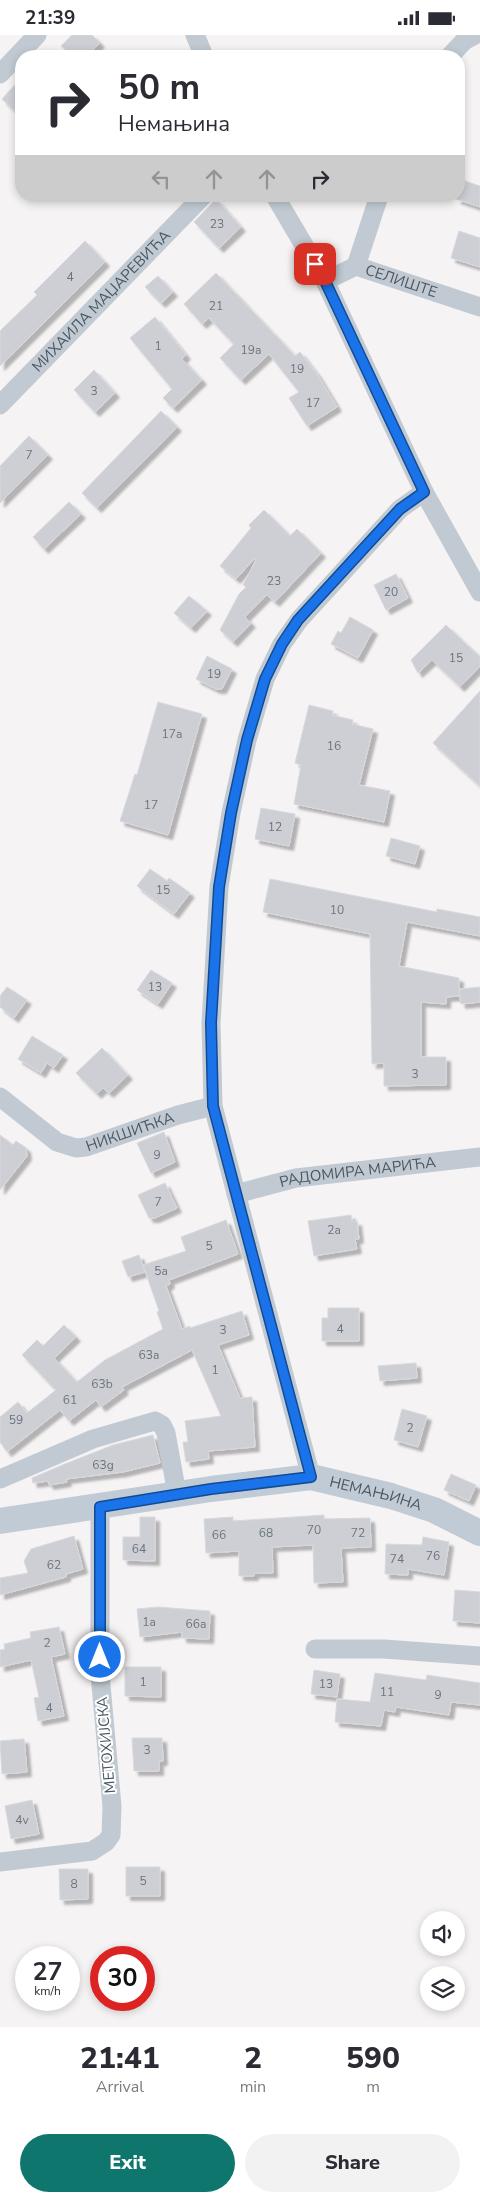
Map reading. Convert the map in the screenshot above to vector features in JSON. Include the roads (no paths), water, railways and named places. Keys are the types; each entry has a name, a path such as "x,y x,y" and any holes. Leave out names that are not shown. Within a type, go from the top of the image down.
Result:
{"street":[{"path":"23,50 37,35"},
{"path":"195,35 201,50"},
{"path":"456,50 464,41 475,35"},
{"path":"0,74 15,58"},
{"name":"МИХАИЛА МАЏАРЕВИЋА","path":"0,405 197,202"},
{"path":"279,202 325,281 424,492 480,592"},
{"path":"356,267 377,202"},
{"name":"СЕЛИШТЕ","path":"325,281 356,267 480,307"},
{"path":"311,1477 213,1106 211,1023 219,887 231,813 247,740 265,679 282,644 298,620 400,509 424,492"},
{"name":"НИКШИЋКА","path":"0,1097 57,1142 76,1148 86,1147 178,1115 213,1106"},
{"name":"РАДОМИРА МАРИЋА","path":"236,1194 296,1178 480,1157"},
{"path":"0,1479 93,1439 155,1421 162,1425 166,1433 177,1494"},
{"name":"НЕМАЊИНА","path":"0,1521 177,1494 311,1477 434,1510 480,1533"},
{"name":"МЕТОХИЈСКА","path":"0,1862 92,1851 106,1842 111,1835 112,1806 100,1674 100,1507"},
{"path":"314,1649 384,1649 480,1656"}]}
